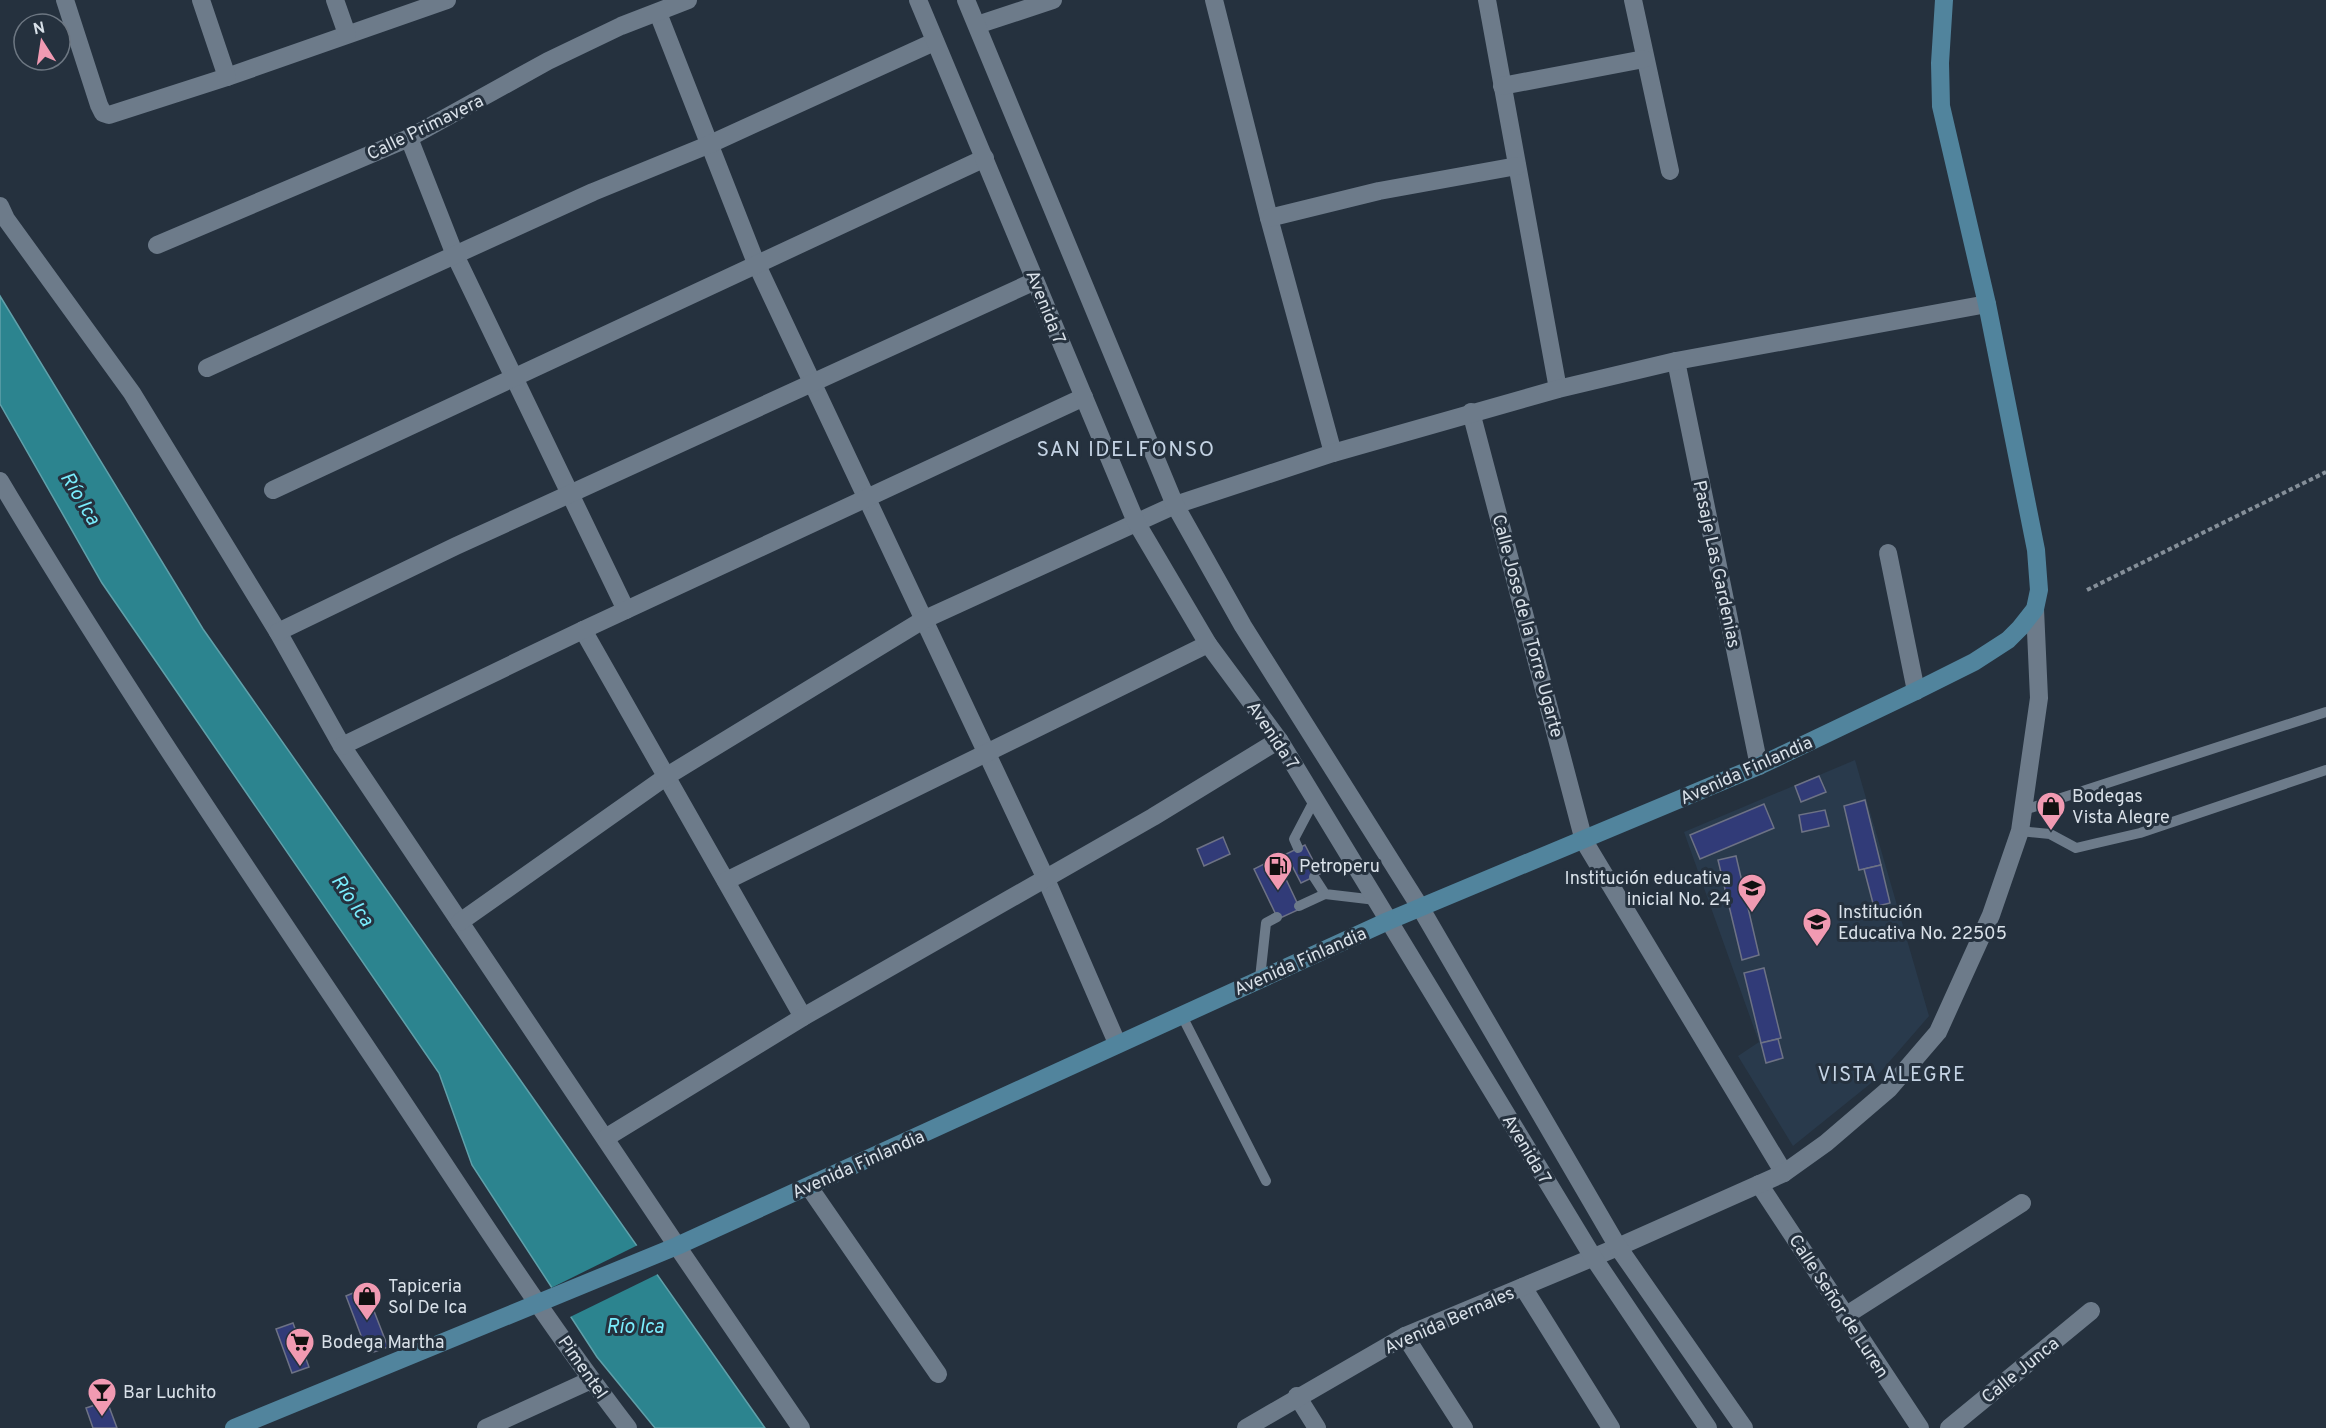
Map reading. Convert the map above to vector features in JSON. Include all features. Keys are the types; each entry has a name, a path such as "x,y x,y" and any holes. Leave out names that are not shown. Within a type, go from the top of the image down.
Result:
{"main road":[{"path":"1944,0 1940,63 1941,106 1987,304 2036,550 2040,590 2035,609"},
{"name":"Avenida Finlandia","path":"234,1428 657,1255 1388,921 1759,766 1974,662 2008,640 2035,609"}],"street":[{"path":"65,0 103,113 109,115 227,78 447,0"},
{"path":"201,0 227,78"},
{"path":"335,0 347,34"},
{"name":"Calle Primavera","path":"157,245 409,138 548,61 621,26 688,0"},
{"name":"Avenida 7","path":"918,0 1136,522 1208,644 1279,740 1593,1257 1708,1428"},
{"name":"Avenida 7","path":"966,0 1174,505 1243,626 1420,907 1618,1247 1744,1428"},
{"path":"976,25 1053,0"},
{"path":"1214,0 1269,218 1333,453"},
{"path":"1486,0 1558,389"},
{"path":"1634,0 1644,59 1670,171"},
{"path":"658,13 756,263 1046,878 1117,1043"},
{"path":"207,368 593,192 708,145 934,42"},
{"path":"1502,86 1644,59"},
{"path":"409,138 455,255 626,610"},
{"path":"273,490 985,158"},
{"path":"1269,218 1379,191 1517,166"},
{"path":"0,206 6,219 132,393 278,632 342,746 801,1428"},
{"path":"278,632 456,546 1035,281"},
{"path":"460,922 667,776 923,620 1174,505 1333,453 1558,389 1676,362 1987,304"},
{"name":"Pasaje Las Gardenias","path":"1676,362 1759,766"},
{"path":"342,746 583,630 1084,397"},
{"name":"Calle Jose de la Torre Ugarte","path":"1471,412 1584,841 1784,1173"},
{"name":"Pimentel","path":"0,481 71,602 152,727 546,1302 591,1380 628,1428"},
{"path":"1888,553 1916,691"},
{"name":"Avenida Bernales","path":"1246,1428 1297,1396 1404,1336 1618,1247 1784,1173 1826,1143 1889,1089 1938,1032 1991,915 2020,831 2038,698 2035,609"},
{"path":"583,630 803,1017"},
{"path":"726,881 1208,644"},
{"path":"607,1137 803,1017 1153,817 1279,740"},
{"name":"Calle Señor de Luren","path":"1759,1184 1920,1428"},
{"path":"809,1187 938,1374"},
{"path":"1845,1317 2022,1203"},
{"path":"1523,1287 1611,1428"},
{"name":"Calle Junca","path":"1949,1428 2091,1311"},
{"path":"1404,1336 1464,1428"},
{"path":"486,1428 591,1380"},
{"path":"1297,1396 1317,1428"}],"lane":[{"path":"2024,810 2326,712"},
{"path":"2020,831 2050,834 2076,848 2140,832 2326,770"},
{"path":"1298,848 1294,839 1315,799"},
{"path":"1314,877 1325,894"},
{"path":"1299,906 1325,894 1376,900"},
{"path":"1260,978 1266,923 1277,917"},
{"path":"1181,1014 1266,1181"}],"path":[{"path":"2087,590 2326,472"}],"shaded area":[{"name":"Institución Educativa No. 22505","path":"1855,760 1929,1016 1870,1084 1793,1146 1738,1056 1759,1042 1684,832"}],"water":[{"name":"Río Ica","path":"0,296 203,629 765,1428 655,1428 597,1357 472,1165 439,1073 102,583 0,404"}],"pier":[{"path":"640,1244 660,1273 568,1318 551,1288"}],"building":[{"path":"1819,776 1826,792 1801,802 1795,786"},
{"path":"1865,800 1881,865 1859,870 1844,806"},
{"path":"1764,804 1774,828 1700,859 1690,835"},
{"path":"1825,810 1829,826 1802,832 1799,815"},
{"path":"1223,837 1230,854 1204,866 1197,849"},
{"path":"1305,845 1320,874 1301,883 1286,854"},
{"path":"1736,856 1759,955 1742,960 1718,860"},
{"path":"1276,858 1300,909 1278,919 1254,869"},
{"path":"1881,865 1890,903 1874,907 1864,869"},
{"path":"1764,968 1781,1038 1761,1043 1744,973"},
{"path":"1778,1039 1783,1058 1766,1063 1761,1043"},
{"name":"Tapiceria Sol De Ica","path":"365,1288 388,1347 368,1354 346,1296"},
{"path":"293,1323 309,1367 292,1373 276,1329"},
{"name":"Bar Luchito","path":"107,1401 117,1428 93,1428 86,1408"}],"place":[{"name":"Bodegas Vista Alegre","path":"2051,832"},
{"name":"Petroperu","path":"1278,892"},
{"name":"Institución educativa inicial No. 24","path":"1752,914"},
{"name":"Institución Educativa No. 22505","path":"1817,948"},
{"name":"Tapiceria Sol De Ica","path":"367,1322"},
{"name":"Bodega Martha","path":"300,1368"},
{"name":"Bar Luchito","path":"102,1418"}],"district":[{"name":"SAN IDELFONSO","path":"1126,449"},
{"name":"VISTA ALEGRE","path":"1892,1074"}]}
